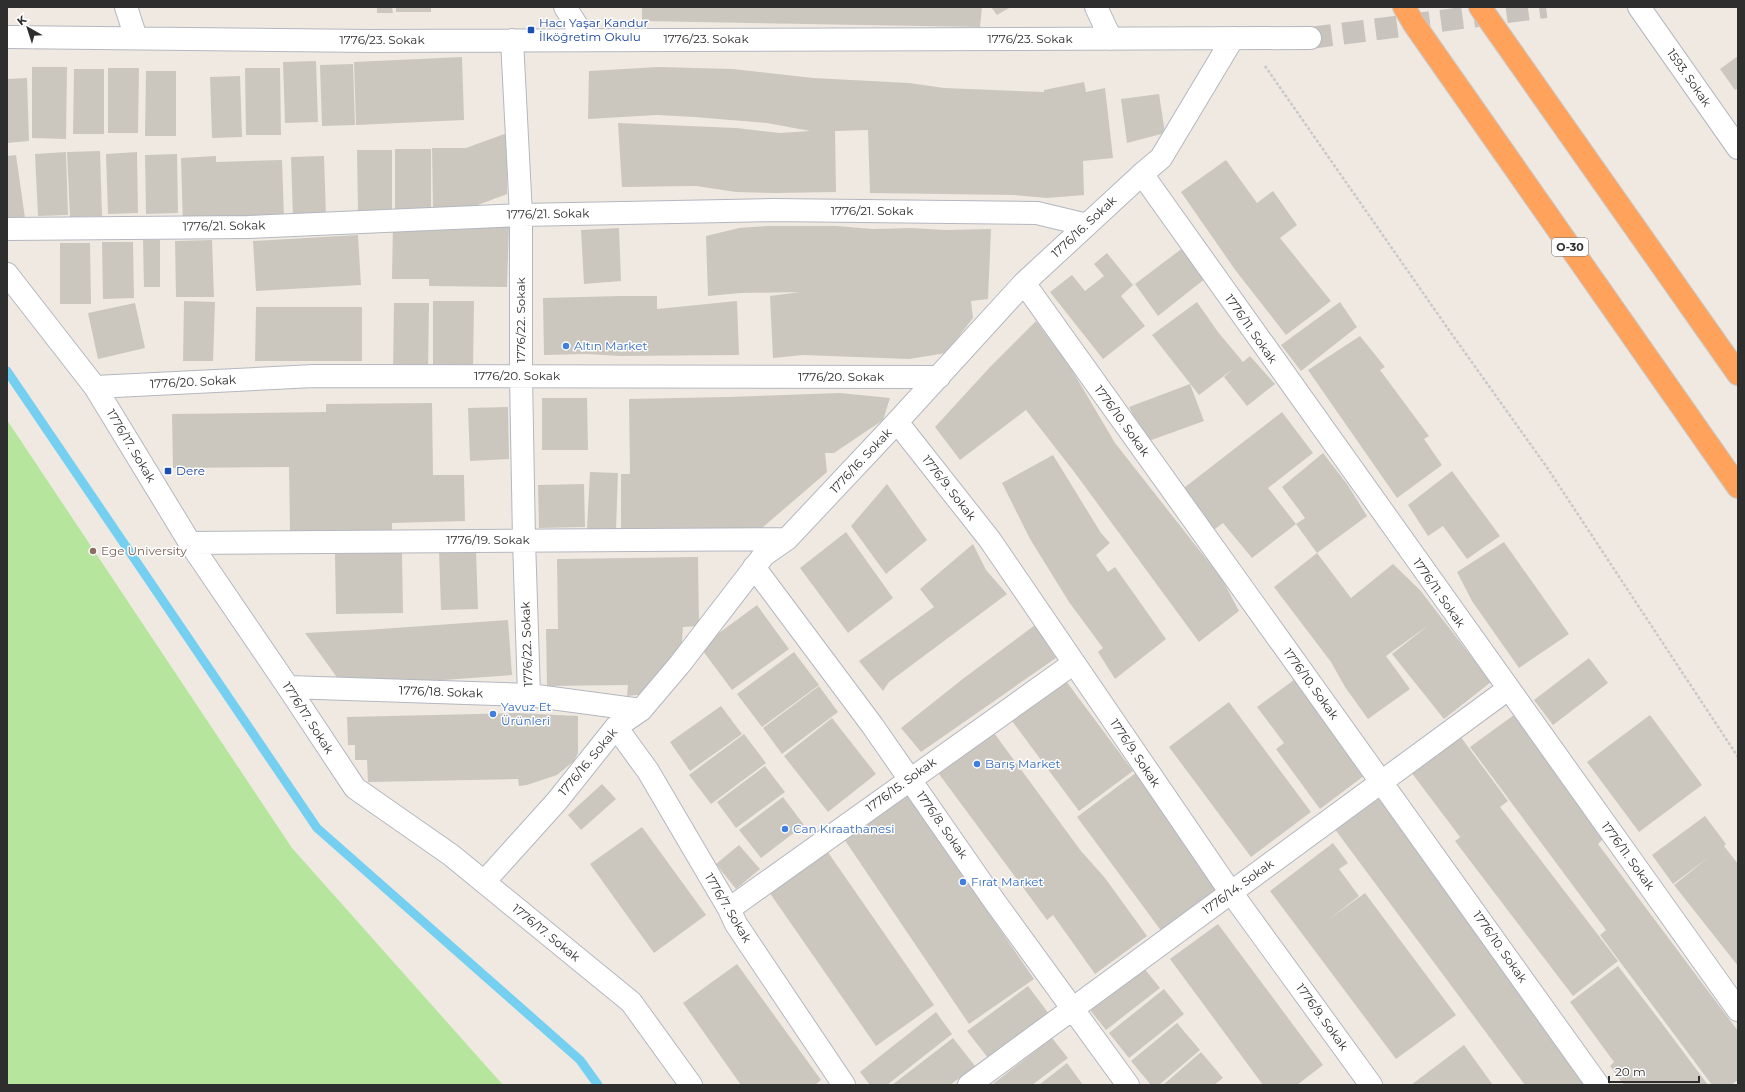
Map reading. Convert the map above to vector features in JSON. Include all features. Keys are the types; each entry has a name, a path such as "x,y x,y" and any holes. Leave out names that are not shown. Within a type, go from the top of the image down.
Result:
{"highway":[{"name":"O-30","path":"1404,7 1418,30 1738,487"},
{"path":"1480,7 1738,374"}],"street":[{"path":"126,7 136,38"},
{"path":"566,7 586,40"},
{"path":"1096,7 1111,38"},
{"name":"1593. Sokak","path":"1639,7 1738,148"},
{"name":"1776/23. Sokak","path":"7,37 372,41 1310,38"},
{"name":"1776/16. Sokak","path":"484,882 557,801 616,727 641,710 680,664 764,555 787,539 898,422 1024,284 1161,158 1240,38"},
{"name":"1776/22. Sokak","path":"512,40 521,214 521,376 529,696"},
{"name":"1776/11. Sokak","path":"1142,174 1738,1010"},
{"name":"1776/21. Sokak","path":"7,229 248,227 521,214 772,210 1037,213 1087,225"},
{"name":"1776/17. Sokak","path":"7,274 95,387 190,543 288,687 354,788 451,855 631,1002 691,1085"},
{"name":"1776/10. Sokak","path":"1024,284 1598,1085"},
{"name":"1776/20. Sokak","path":"95,387 314,376 939,377"},
{"name":"1776/9. Sokak","path":"898,422 990,540 1231,892 1371,1085"},
{"name":"1776/19. Sokak","path":"190,543 787,539"},
{"name":"1776/8. Sokak","path":"754,567 872,725 995,902 1128,1085"},
{"name":"1776/15. Sokak","path":"729,909 1074,663"},
{"name":"1776/18. Sokak","path":"288,687 529,696 641,710"},
{"name":"1776/14. Sokak","path":"969,1085 1508,689"},
{"name":"1776/7. Sokak","path":"616,727 648,771 729,909 736,924 844,1085"}],"path":[{"path":"1240,38 1546,466 1738,757"}],"green space":[{"name":"Ege University","path":"7,420 292,848 503,1085 7,1085"}],"building":[{"path":"377,7 392,7 393,13 377,13"},
{"path":"396,7 431,7 431,12 396,12"},
{"path":"642,7 982,7 980,27 642,21"},
{"path":"991,7 1011,7 997,15"},
{"path":"1738,56 1738,88 1735,90 1720,69"},
{"path":"462,57 464,120 356,125 354,62"},
{"path":"316,61 318,122 285,123 283,62"},
{"path":"353,64 355,125 322,126 320,65"},
{"path":"32,67 67,67 66,139 32,138"},
{"path":"658,67 733,69 813,78 909,83 944,88 1044,92 1044,90 1084,82 1086,92 1105,88 1113,158 1083,161 1084,195 1047,198 1014,195 870,193 868,130 835,131 836,192 736,192 696,186 622,187 618,123 736,128 780,133 810,131 767,123 657,115 588,119 589,71"},
{"path":"108,68 139,68 138,133 108,133"},
{"path":"245,68 280,68 281,135 246,135"},
{"path":"74,69 104,69 104,134 73,134"},
{"path":"146,71 176,71 176,136 145,136"},
{"path":"240,76 242,137 212,138 210,77"},
{"path":"27,78 29,141 7,143 7,79"},
{"path":"1159,94 1165,133 1127,143 1121,99"},
{"path":"507,133 507,194 467,209 433,209 432,148 466,148"},
{"path":"395,149 431,149 431,209 395,210"},
{"path":"357,150 392,150 392,210 358,211"},
{"path":"100,151 102,216 70,217 67,152"},
{"path":"66,152 68,215 38,216 35,154"},
{"path":"137,152 138,213 108,214 106,154"},
{"path":"177,154 178,213 146,214 145,155"},
{"path":"16,155 25,218 7,220 7,156"},
{"path":"216,156 216,162 282,160 284,218 183,225 181,158"},
{"path":"324,156 326,217 293,219 291,157"},
{"path":"1226,160 1257,203 1273,191 1297,225 1280,238 1331,301 1286,335 1236,271 1181,192"},
{"path":"393,223 509,225 507,287 429,286 429,279 392,279"},
{"path":"767,226 836,226 873,229 911,228 946,230 991,229 988,299 971,301 973,318 946,353 909,359 803,355 773,358 770,296 800,292 741,293 708,296 706,236 739,228"},
{"path":"619,228 621,281 584,284 581,230"},
{"path":"358,235 361,285 256,291 253,241"},
{"path":"143,240 160,240 160,287 144,287"},
{"path":"212,240 214,297 176,297 175,241"},
{"path":"102,242 133,242 134,298 103,299"},
{"path":"60,243 90,243 91,304 60,304"},
{"path":"1184,247 1206,278 1158,316 1135,284"},
{"path":"1107,253 1133,285 1121,296 1145,326 1103,359 1050,292 1072,275 1085,291 1104,276 1094,264"},
{"path":"657,296 657,309 737,301 739,355 544,355 543,298"},
{"path":"184,301 215,302 213,361 183,361"},
{"path":"433,301 474,301 473,370 433,370"},
{"path":"1197,302 1218,332 1243,362 1250,356 1275,384 1247,406 1224,377 1233,369 1199,395 1152,335"},
{"path":"1340,302 1357,327 1301,371 1281,345"},
{"path":"135,303 145,348 98,359 88,313"},
{"path":"394,303 429,303 428,373 393,372"},
{"path":"256,307 362,307 362,361 255,361"},
{"path":"1036,321 1069,365 1115,443 1222,579 1239,611 1199,642 1075,473 1026,410 960,460 935,427 991,366"},
{"path":"1360,336 1385,367 1380,370 1429,436 1424,439 1442,465 1397,498 1308,370"},
{"path":"1190,384 1204,421 1146,442 1129,407"},
{"path":"840,393 890,398 883,420 834,453 825,453 827,472 762,528 621,530 621,474 630,474 629,399"},
{"path":"542,398 587,398 588,450 542,450"},
{"path":"432,403 433,475 464,475 465,521 392,523 392,531 290,532 289,467 173,468 172,414 326,412 326,404"},
{"path":"508,407 509,459 470,461 468,408"},
{"path":"1282,412 1313,453 1268,488 1296,524 1252,558 1223,523 1212,531 1180,491"},
{"path":"1323,453 1347,484 1367,516 1317,553 1296,524 1305,518 1282,487"},
{"path":"1053,455 1101,533 1110,543 1096,555 1108,572 1115,567 1166,639 1115,679 1098,652 1103,648 1069,602 1030,539 1002,483"},
{"path":"1452,471 1500,536 1467,559 1443,526 1428,536 1408,505"},
{"path":"590,472 618,473 616,530 587,529"},
{"path":"584,484 585,527 539,528 538,485"},
{"path":"887,484 927,540 886,574 851,526"},
{"path":"846,532 893,598 848,633 800,568"},
{"path":"1504,542 1569,634 1519,668 1472,601 1457,572"},
{"path":"973,544 986,570 1007,594 889,682 883,691 859,661 934,607 920,589"},
{"path":"476,550 478,609 441,610 439,551"},
{"path":"402,552 403,613 336,614 335,554"},
{"path":"1317,553 1351,598 1393,564 1420,590 1491,682 1444,719 1392,654 1430,624 1386,656 1410,689 1368,719 1345,687 1331,662 1274,587"},
{"path":"698,557 699,626 683,627 681,656 646,694 627,696 628,685 547,686 546,629 558,629 557,559"},
{"path":"757,605 789,649 732,690 700,647"},
{"path":"508,620 512,675 402,683 341,683 305,633 366,630"},
{"path":"1035,625 1056,658 921,752 901,728 964,678"},
{"path":"794,652 819,685 762,727 737,694"},
{"path":"1589,658 1608,683 1553,725 1534,700"},
{"path":"1298,677 1369,772 1320,809 1276,749 1284,743 1257,707"},
{"path":"1066,681 1133,771 1079,811 1012,721"},
{"path":"819,686 838,712 782,754 763,728"},
{"path":"1229,702 1311,812 1251,857 1169,747"},
{"path":"721,706 742,734 690,771 670,742"},
{"path":"517,713 578,716 578,753 574,761 557,775 527,785 519,786 518,779 368,782 367,760 355,760 355,745 348,745 347,717"},
{"path":"1514,715 1605,837 1598,844 1738,1031 1738,1080 1731,1085 1712,1085 1600,935 1606,930 1470,747"},
{"path":"1650,715 1702,785 1639,832 1587,762"},
{"path":"832,718 876,774 828,812 784,756"},
{"path":"994,733 1081,851 1105,878 1147,936 1095,974 1053,915 1047,920 939,774"},
{"path":"744,734 766,763 711,804 689,775"},
{"path":"1460,736 1508,801 1500,807 1618,961 1573,996 1455,841 1467,832 1460,837 1411,772"},
{"path":"765,766 785,792 736,828 717,802"},
{"path":"1137,772 1223,893 1165,936 1077,817"},
{"path":"602,784 616,799 581,830 568,815"},
{"path":"906,792 1034,979 969,1024 842,836"},
{"path":"1380,793 1590,1085 1525,1085 1334,828"},
{"path":"783,797 804,825 761,858 739,830"},
{"path":"1705,816 1726,844 1724,846 1738,864 1738,966 1674,885 1709,857 1673,884 1652,855"},
{"path":"642,827 706,915 654,953 590,864"},
{"path":"1333,843 1348,863 1339,869 1359,896 1328,920 1365,893 1456,1015 1396,1059 1270,891"},
{"path":"739,845 760,869 736,889 716,864"},
{"path":"825,848 934,1005 876,1046 767,889"},
{"path":"1218,924 1323,1065 1297,1085 1263,1085 1170,959"},
{"path":"737,964 821,1080 815,1085 741,1085 683,1003"},
{"path":"1618,966 1708,1085 1624,1085 1610,1066 1614,1062 1570,1002"},
{"path":"1144,968 1160,988 1106,1030 1090,1010"},
{"path":"1028,986 1052,1018 992,1063 967,1031"},
{"path":"1164,989 1184,1014 1129,1058 1109,1033"},
{"path":"936,1012 952,1034 887,1085 870,1085 860,1072"},
{"path":"1177,1023 1200,1050 1159,1085 1151,1085 1131,1061"},
{"path":"953,1038 975,1066 950,1085 892,1085"},
{"path":"1052,1038 1068,1058 1032,1085 993,1084"},
{"path":"1464,1045 1493,1085 1411,1085"},
{"path":"1201,1052 1223,1078 1214,1085 1163,1085"},
{"path":"1067,1063 1083,1085 1039,1085"}],"waterway":[{"path":"7,371 317,828 580,1060 598,1085"}],"tunnel":[{"path":"1310,38 1546,7"}],"place":[{"name":"Hacı Yaşar Kandur İlköğretim Okulu","path":"531,30"},
{"name":"Altın Market","path":"566,346"},
{"name":"Dere","path":"168,471"},
{"name":"Ege University","path":"93,551"},
{"name":"Yavuz Et Ürünleri","path":"493,714"},
{"name":"Barış Market","path":"977,764"},
{"name":"Can Kıraathanesi","path":"785,829"},
{"name":"Fırat Market","path":"963,882"}]}
